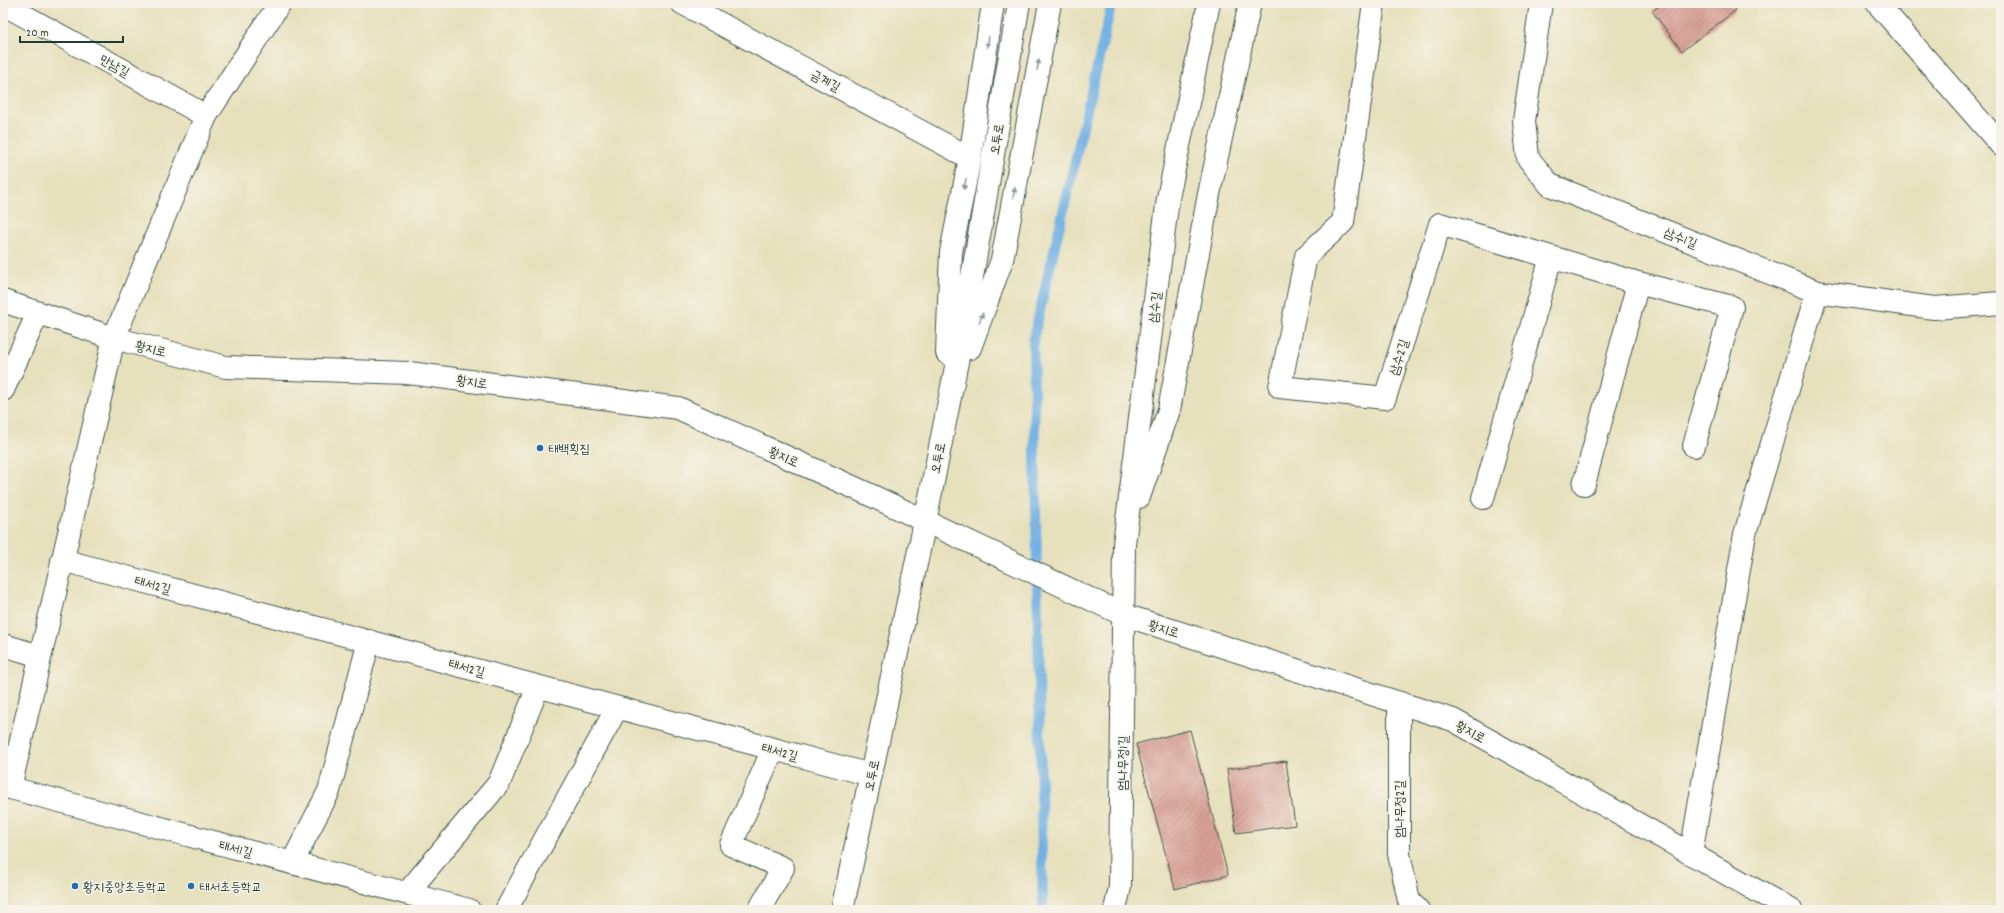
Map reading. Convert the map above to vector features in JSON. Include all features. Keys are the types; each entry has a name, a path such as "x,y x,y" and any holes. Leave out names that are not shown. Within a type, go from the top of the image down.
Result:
{"street":[{"path":"7,787 40,656 114,338 206,116 280,3"},
{"name":"금계길","path":"682,3 970,158"},
{"path":"944,421 951,252 970,158 993,3"},
{"name":"오투로","path":"842,910 925,522 960,347 1019,3"},
{"path":"944,421 1002,260 1050,3"},
{"name":"삼수길","path":"1124,615 1124,544 1168,198 1209,3"},
{"path":"1124,544 1168,410 1209,194 1250,3"},
{"name":"삼수2길","path":"1374,3 1344,222 1306,256 1280,387 1385,398 1440,224 1638,282 1732,307 1694,446"},
{"name":"삼수1길","path":"1541,3 1524,121 1528,158 1550,185 1817,292 1934,308 2001,303"},
{"path":"1877,3 2001,145"},
{"name":"만남길","path":"3,4 206,116"},
{"path":"1483,498 1551,257"},
{"path":"1584,484 1638,282"},
{"path":"1691,854 1745,534 1817,292"},
{"name":"황지로","path":"3,301 114,338 226,367 409,373 678,408 1124,615 1453,720 1791,910"},
{"path":"3,390 38,313"},
{"name":"태서2길","path":"62,560 871,775"},
{"name":"엄나무정1길","path":"1115,910 1120,887 1124,615"},
{"path":"292,863 329,791 369,641"},
{"path":"3,645 40,656"},
{"path":"407,893 500,783 538,687"},
{"name":"엄나무정2길","path":"1399,703 1399,854 1409,900 1418,910"},
{"path":"506,910 617,708"},
{"path":"758,910 783,868 731,845 773,749"},
{"name":"태서1길","path":"7,787 469,910"}],"building":[{"path":"1663,3 1730,3 1736,10 1682,51 1652,11"},
{"path":"1190,730 1228,875 1175,889 1136,744"},
{"path":"1286,761 1295,825 1236,833 1227,769"}],"waterway":[{"path":"1043,910 1033,340 1112,3"}],"place":[{"name":"태백횟집","path":"540,448"},
{"name":"황지중앙초등학교","path":"75,886"},
{"name":"태서초등학교","path":"191,886"}]}
